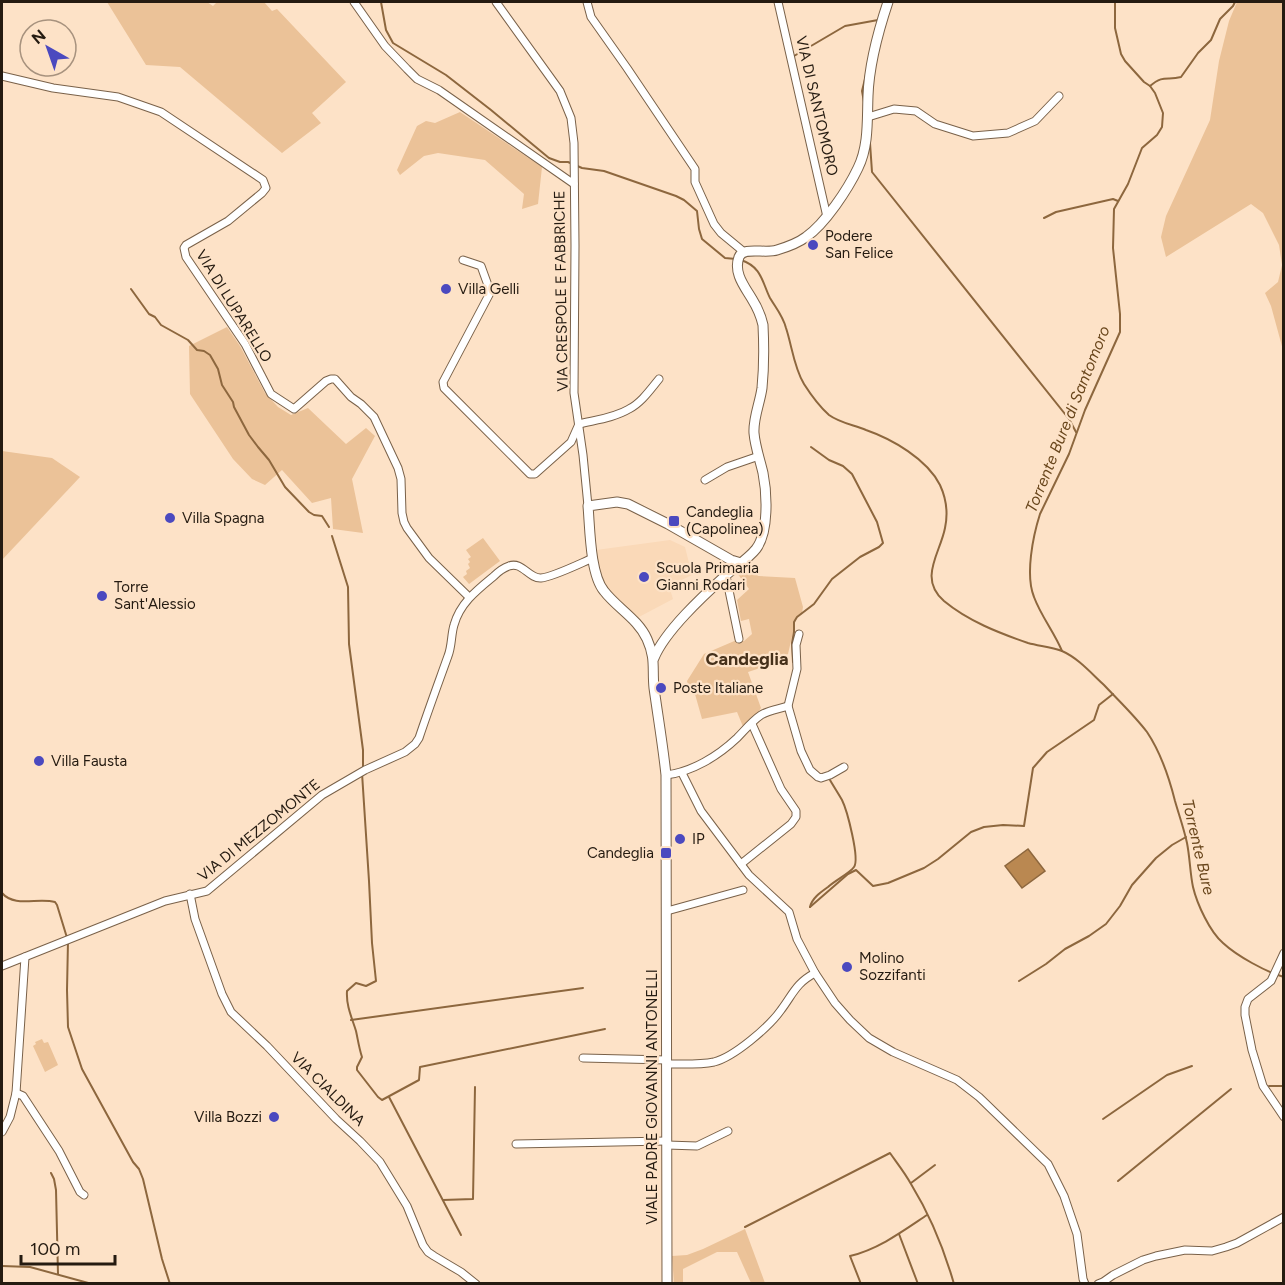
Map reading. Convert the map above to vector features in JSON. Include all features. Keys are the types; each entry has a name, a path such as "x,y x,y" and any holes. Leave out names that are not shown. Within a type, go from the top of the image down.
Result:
{"main road":[{"name":"VIA DI SANTOMORO","path":"740,258 748,251 770,252 804,238 826,217 859,166 864,154 871,66 888,2"},
{"path":"654,658 669,634 694,606 733,567 756,549 763,532 766,504 764,478 754,428 762,389 763,324 761,315 740,280 740,258"},
{"path":"654,658 646,637 639,627 600,587 593,558 588,506 617,502 628,504 678,530 733,567"},
{"name":"VIALE PADRE GIOVANNI ANTONELLI","path":"654,658 654,685 666,775 667,1284"}],"street":[{"name":"VIA CRESPOLE E FABBRICHE","path":"354,2 385,46 417,79 439,90 574,184 576,246 574,393 588,506"},
{"path":"496,2 555,83 564,99 572,127 574,184"},
{"path":"588,2 591,17 695,169 694,182 714,224 740,258"},
{"name":"VIA DI SANTOMORO","path":"778,2 826,217"},
{"name":"VIA DI LUPARELLO","path":"2,76 53,88 118,97 161,112 263,180 266,188 262,193 228,221 186,245 184,248 186,257 245,344 271,394 294,409 326,381 335,379 374,417 398,468 402,513 407,528 436,566 469,597"},
{"path":"868,117 894,109 916,111 935,124 973,136 1008,133 1035,121 1059,96"},
{"path":"463,260 481,266 490,293 443,382 444,388 530,474 535,474 566,448 579,424 613,416 630,409 645,397 659,379"},
{"path":"705,480 727,467 759,456"},
{"name":"VIA DI MEZZOMONTE","path":"2,966 165,901 207,891 322,795 365,770 399,756 416,744 449,653 453,627 469,597 503,568 509,566 518,566 540,578 593,558"},
{"path":"733,567 739,639"},
{"path":"799,634 796,645 797,669 788,706 801,751 813,773 821,777 833,774 844,767"},
{"path":"666,775 682,773 723,749 758,717 788,706"},
{"path":"741,864 793,822 797,814 781,789 752,724"},
{"path":"682,773 701,811 741,864 755,881 789,912 797,939 815,973 843,1013 863,1034 893,1052 964,1084 1048,1164 1064,1196 1077,1234 1085,1284"},
{"path":"667,911 743,890"},
{"name":"VIA CIALDINA","path":"190,894 198,929 231,1012 380,1162 407,1206 428,1252 476,1284"},
{"path":"1284,952 1271,981 1248,999 1245,1007 1252,1050 1263,1086 1284,1117"},
{"path":"2,1132 10,1117 16,1093 25,957"},
{"path":"584,1059 707,1063 719,1060 731,1054 772,1021 799,983 815,973"},
{"path":"16,1093 23,1096 59,1151 80,1192 84,1195"},
{"path":"516,1144 667,1143 697,1146 729,1131"},
{"path":"1098,1284 1143,1260 1156,1256 1185,1250 1212,1251 1226,1247 1284,1217"}],"shaded area":[{"path":"107,2 207,2 213,6 217,2 264,2 272,11 277,9 346,82 312,113 321,123 282,153 180,67 146,65"},
{"path":"1237,2 1283,2 1283,350 1271,306 1265,293 1278,282 1282,265 1279,245 1263,213 1251,204 1166,257 1161,237 1166,216 1210,120 1219,61 1229,21"},
{"path":"460,112 542,167 538,204 522,209 524,194 485,160 438,153 424,156 400,175 397,170 417,126 426,121 435,123"},
{"path":"227,327 265,393 278,407 291,415 308,408 346,444 366,428 375,436 352,479 363,533 333,529 331,498 312,503 282,470 265,485 252,479 233,459 190,394 189,346"},
{"path":"2,451 52,458 80,477 2,560"},
{"path":"483,538 500,561 469,584 463,577 470,568 468,559 471,557 466,550"},
{"name":"Scuola Primaria Gianni Rodari","path":"670,540 685,547 692,575 669,586 673,599 637,618 605,588 600,575 596,550"},
{"path":"750,562 758,576 795,578 803,607 802,613 796,619 788,654 776,663 748,672 761,708 744,729 737,712 702,719 693,687 689,688 687,681 704,654 739,639 744,641 752,634 749,619 741,621 737,600 749,589 737,573"},
{"path":"1028,849 1045,871 1022,888 1005,866"},
{"path":"42,1039 44,1043 48,1042 58,1065 45,1072 33,1046 35,1042"},
{"path":"745,1229 765,1283 751,1283 737,1252 717,1252 683,1269 683,1283 674,1283 672,1256 687,1255"}],"waterway":[{"path":"381,2 386,30 393,43 446,75 549,158 582,168 604,171 684,200 697,211 702,239 725,258 736,259"},
{"name":"Torrente Bure di Santomoro","path":"1062,651 1031,588 1030,567 1035,533 1040,514 1069,454 1085,410 1120,332 1113,248 1114,209 1128,184 1142,148 1157,135 1162,127 1163,113 1155,93 1121,54 1115,28 1115,2"},
{"path":"1150,86 1162,79 1181,77 1198,53 1211,40 1220,19 1235,2"},
{"path":"794,56 845,26 878,20"},
{"path":"864,102 862,91 866,75"},
{"path":"870,143 872,172 1069,419 1076,432"},
{"path":"1044,218 1056,212 1113,199 1118,201"},
{"name":"Torrente Bure","path":"741,260 753,267 760,276 785,324 801,378 822,408 838,420 876,434 908,451 927,467 940,485 945,501 946,517 945,528 933,566 932,584 936,592 953,608 984,626 1028,643 1068,654 1104,685 1132,714 1147,732 1164,765 1186,838 1195,894 1209,925 1218,938 1236,953 1284,977"},
{"path":"131,289 149,314 155,317 161,325 188,340 197,350 210,355 218,369 222,385 249,435 269,460 285,487 309,512 322,516 329,527"},
{"path":"793,662 792,643 794,622 797,617 814,604 832,579 860,557 883,543 877,522 852,474 811,447"},
{"path":"332,536 348,587 349,644 363,750 363,767"},
{"path":"810,907 848,874 856,870 873,886 888,883 924,868 971,832 984,827 1024,826 1033,768 1047,752 1094,720 1099,705 1113,694"},
{"path":"362,773 376,981 366,986 356,983 347,991 347,996 362,1057 357,1070 378,1097 382,1100 419,1080 420,1067 605,1029"},
{"path":"810,907 817,895 852,869 855,862 854,845 847,814 830,780"},
{"name":"Torrente Bure","path":"1019,981 1106,924 1132,885 1156,858 1186,837"},
{"path":"2,893 13,900 48,901 55,902 57,905 68,941 68,1027 82,1069 143,1179 170,1284"},
{"path":"351,1020 583,988"},
{"path":"1103,1119 1167,1075 1192,1066"},
{"path":"1269,1086 1284,1086"},
{"path":"443,1200 473,1199 475,1087"},
{"path":"1118,1181 1231,1089"},
{"path":"389,1097 461,1235"},
{"path":"745,1227 890,1153 909,1180 930,1220 954,1284"},
{"path":"911,1183 935,1165"},
{"path":"51,1173 56,1190 58,1274"},
{"path":"861,1284 850,1256 881,1244 927,1215"},
{"path":"899,1234 918,1284"},
{"path":"2,1266 30,1267 92,1284"}],"place":[{"name":"Podere San Felice","path":"813,245"},
{"name":"Villa Gelli","path":"446,289"},
{"name":"Villa Spagna","path":"170,518"},
{"name":"Candeglia (Capolinea)","path":"674,521"},
{"name":"Scuola Primaria Gianni Rodari","path":"644,577"},
{"name":"Torre Sant'Alessio","path":"102,596"},
{"name":"Poste Italiane","path":"661,688"},
{"name":"Villa Fausta","path":"39,761"},
{"name":"IP","path":"680,839"},
{"name":"Candeglia","path":"666,853"},
{"name":"Molino Sozzifanti","path":"847,967"},
{"name":"Villa Bozzi","path":"274,1117"}],"district":[{"name":"Candeglia","path":"747,659"}]}
